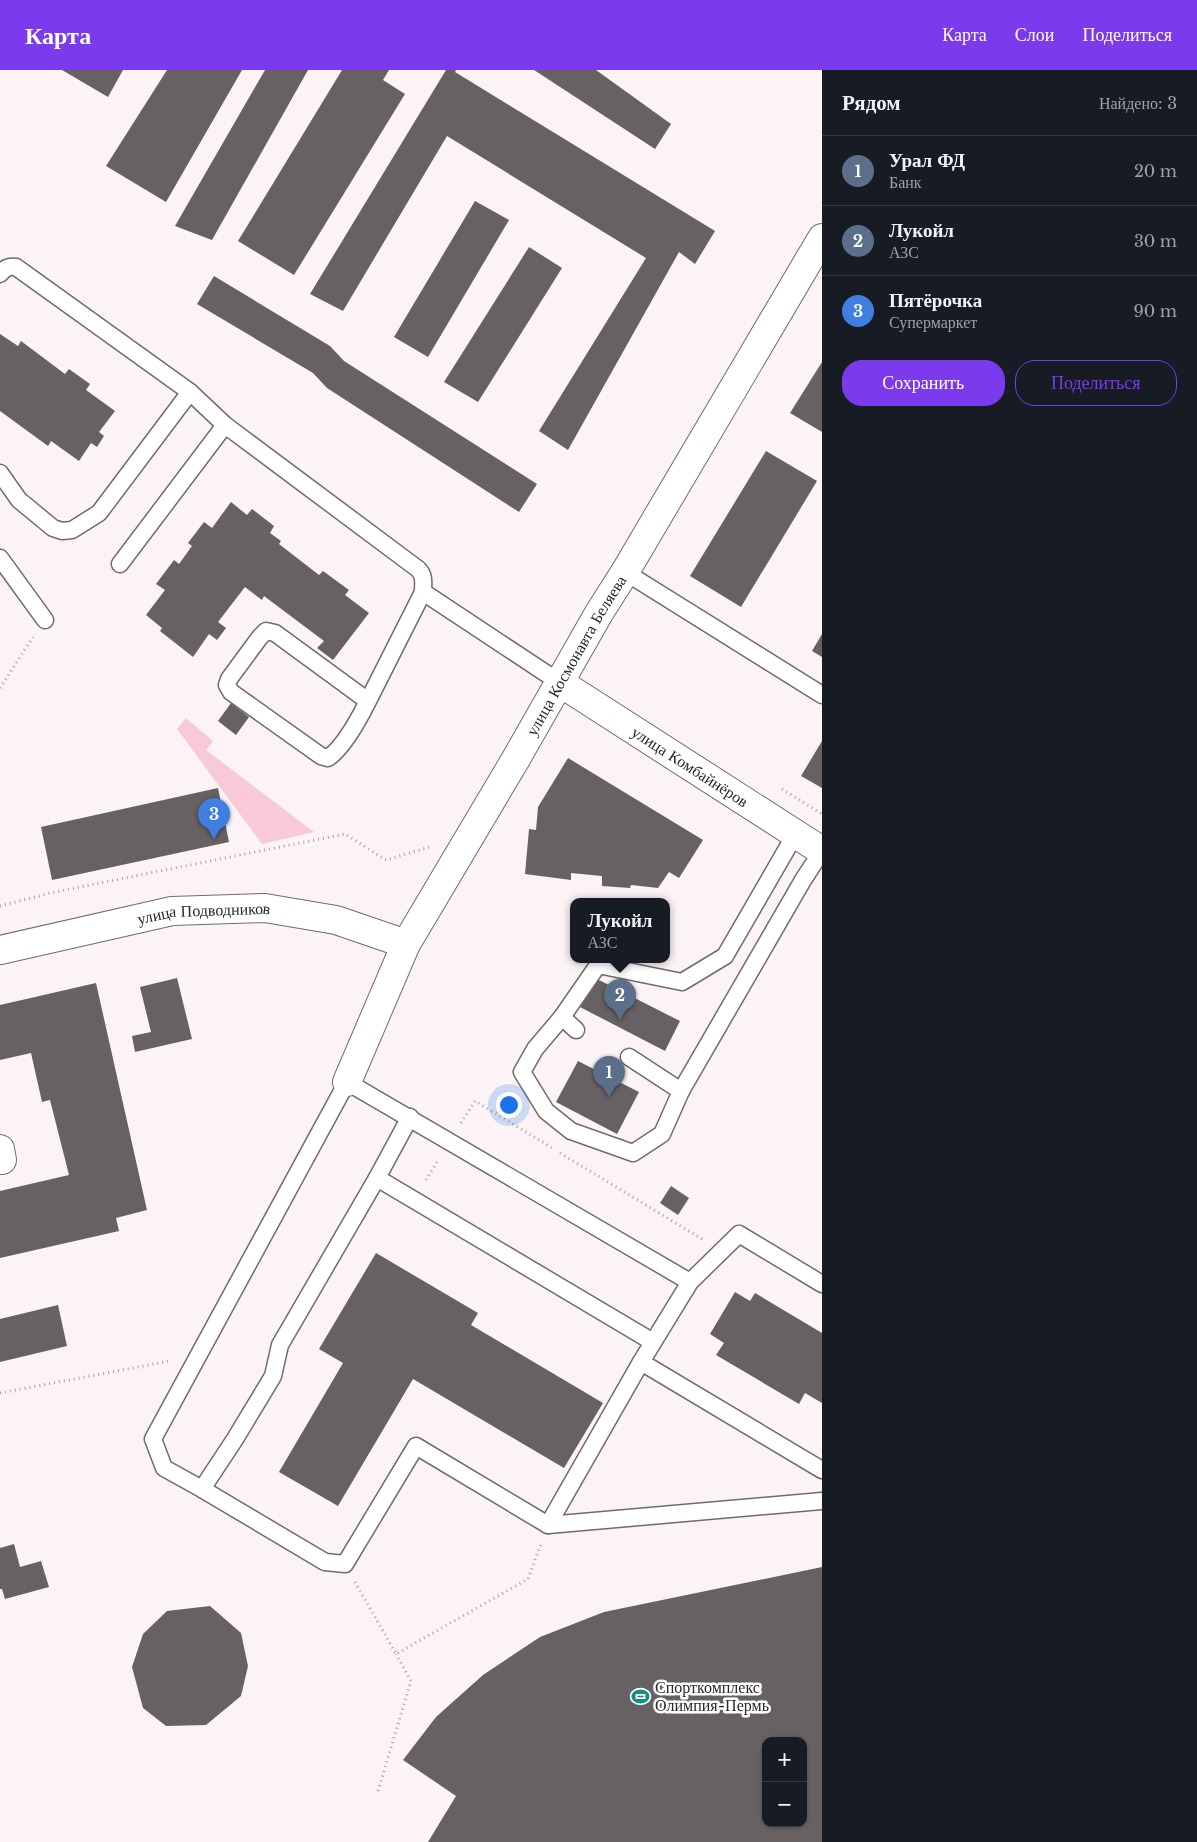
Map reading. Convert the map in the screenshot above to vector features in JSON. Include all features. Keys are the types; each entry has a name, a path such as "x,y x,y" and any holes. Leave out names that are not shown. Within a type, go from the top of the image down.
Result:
{"street":[{"name":"улица Космонавта Беляева","path":"347,1082 406,944 599,613 822,238"},
{"name":"улица Комбайнёров","path":"559,682 822,851"},
{"name":"улица Подводников","path":"0,950 172,911 265,908 336,920 406,944"},
{"path":"0,1149 2,1160 0,1160"}],"lane":[{"path":"0,274 9,266 16,267 190,392 225,425 422,573 424,579 423,592 368,701 359,718 335,754 328,758 320,756 232,692 227,685 229,679 260,637 266,631 275,632 368,701"},
{"path":"0,473 19,500 39,517 53,528 62,531 72,530 99,513 190,392"},
{"path":"120,564 225,425"},
{"path":"0,558 45,620"},
{"path":"625,572 822,695"},
{"path":"423,592 559,682"},
{"path":"796,833 725,956 682,982 598,965 562,1017 535,1050 522,1072 546,1111 571,1131 633,1153 662,1134 681,1091 803,880 822,851"},
{"path":"562,1017 576,1030"},
{"path":"629,1057 681,1091"},
{"path":"690,1282 347,1082 153,1439 164,1468 324,1562 345,1564 416,1446 548,1525 822,1501"},
{"path":"202,1489 273,1376 280,1345 410,1117"},
{"path":"376,1178 653,1342"},
{"path":"548,1525 641,1362 690,1282 739,1234 822,1284"},
{"path":"641,1362 822,1470"}],"path":[{"path":"0,688 45,620"},
{"path":"0,906 50,893 345,834 386,860 431,847"},
{"path":"414,1200 475,1101 721,1251"},
{"path":"0,1394 198,1355"},
{"path":"396,1654 528,1579 548,1525"},
{"path":"345,1564 411,1681 378,1791"}],"shaded area":[{"path":"186,718 213,741 206,750 314,832 262,844 177,729"}],"building":[{"path":"62,70 123,70 108,97"},
{"path":"167,70 242,70 166,202 106,166"},
{"path":"265,70 308,70 212,240 175,226"},
{"path":"342,70 389,70 383,80 405,94 294,275 238,241"},
{"path":"446,70 456,70 455,72 715,231 695,264 679,252 568,450 539,431 646,258 447,136 343,311 310,294"},
{"path":"534,70 596,70 671,124 655,149"},
{"path":"475,201 509,220 428,357 394,337"},
{"path":"529,247 562,268 478,402 444,382"},
{"path":"214,276 330,346 344,361 537,484 519,512 327,388 313,373 197,304"},
{"path":"0,334 18,346 21,341 65,374 69,369 90,384 86,390 115,411 99,432 104,436 97,447 91,443 79,461 51,441 48,446 0,411"},
{"path":"822,362 822,432 790,413"},
{"path":"766,451 817,481 741,607 690,576"},
{"path":"231,502 247,515 252,509 274,526 270,533 281,541 279,544 319,575 323,571 349,590 345,595 369,613 333,660 317,648 324,641 264,596 262,600 245,587 218,622 226,628 217,640 209,634 193,657 160,631 162,628 146,615 165,590 156,584 174,560 179,564 192,546 188,543 204,522 212,528"},
{"path":"822,634 822,657 812,651"},
{"path":"231,703 249,717 236,735 218,721"},
{"path":"822,741 822,788 801,776"},
{"path":"568,758 703,840 679,878 669,872 658,888 631,885 630,888 602,886 602,876 571,873 571,880 525,874 529,829 536,830 538,807"},
{"path":"218,788 229,842 52,880 41,827"},
{"path":"593,977 680,1021 665,1051 578,1006"},
{"path":"177,978 192,1039 135,1052 132,1036 151,1032 140,987"},
{"path":"96,983 147,1210 116,1218 119,1231 0,1258 0,1191 69,1175 50,1100 42,1102 31,1053 0,1060 0,1005"},
{"path":"578,1061 639,1092 617,1134 556,1102"},
{"path":"671,1186 689,1198 678,1215 660,1203"},
{"path":"376,1253 478,1313 471,1325 603,1403 564,1468 413,1379 338,1506 279,1472 343,1363 319,1349"},
{"path":"735,1292 750,1301 755,1293 822,1333 822,1403 805,1393 799,1404 716,1355 724,1343 710,1334"},
{"path":"58,1305 67,1346 0,1362 0,1319"},
{"path":"14,1544 20,1567 41,1561 49,1587 5,1599 2,1589 0,1589 0,1548"},
{"name":"Спорткомплекс Олимпия-Пермь","path":"822,1567 822,1842 428,1842 456,1796 403,1760 436,1717 483,1675 540,1637 604,1612"},
{"path":"210,1606 241,1633 248,1666 241,1696 206,1725 166,1726 143,1708 132,1667 143,1634 167,1611"}],"place":[{"name":"Пятёрочка","path":"214,839"},
{"name":"Лукойл","path":"620,1020"},
{"name":"Урал ФД","path":"609,1097"},
{"name":"Спорткомплекс Олимпия-Пермь","path":"641,1696"}]}
